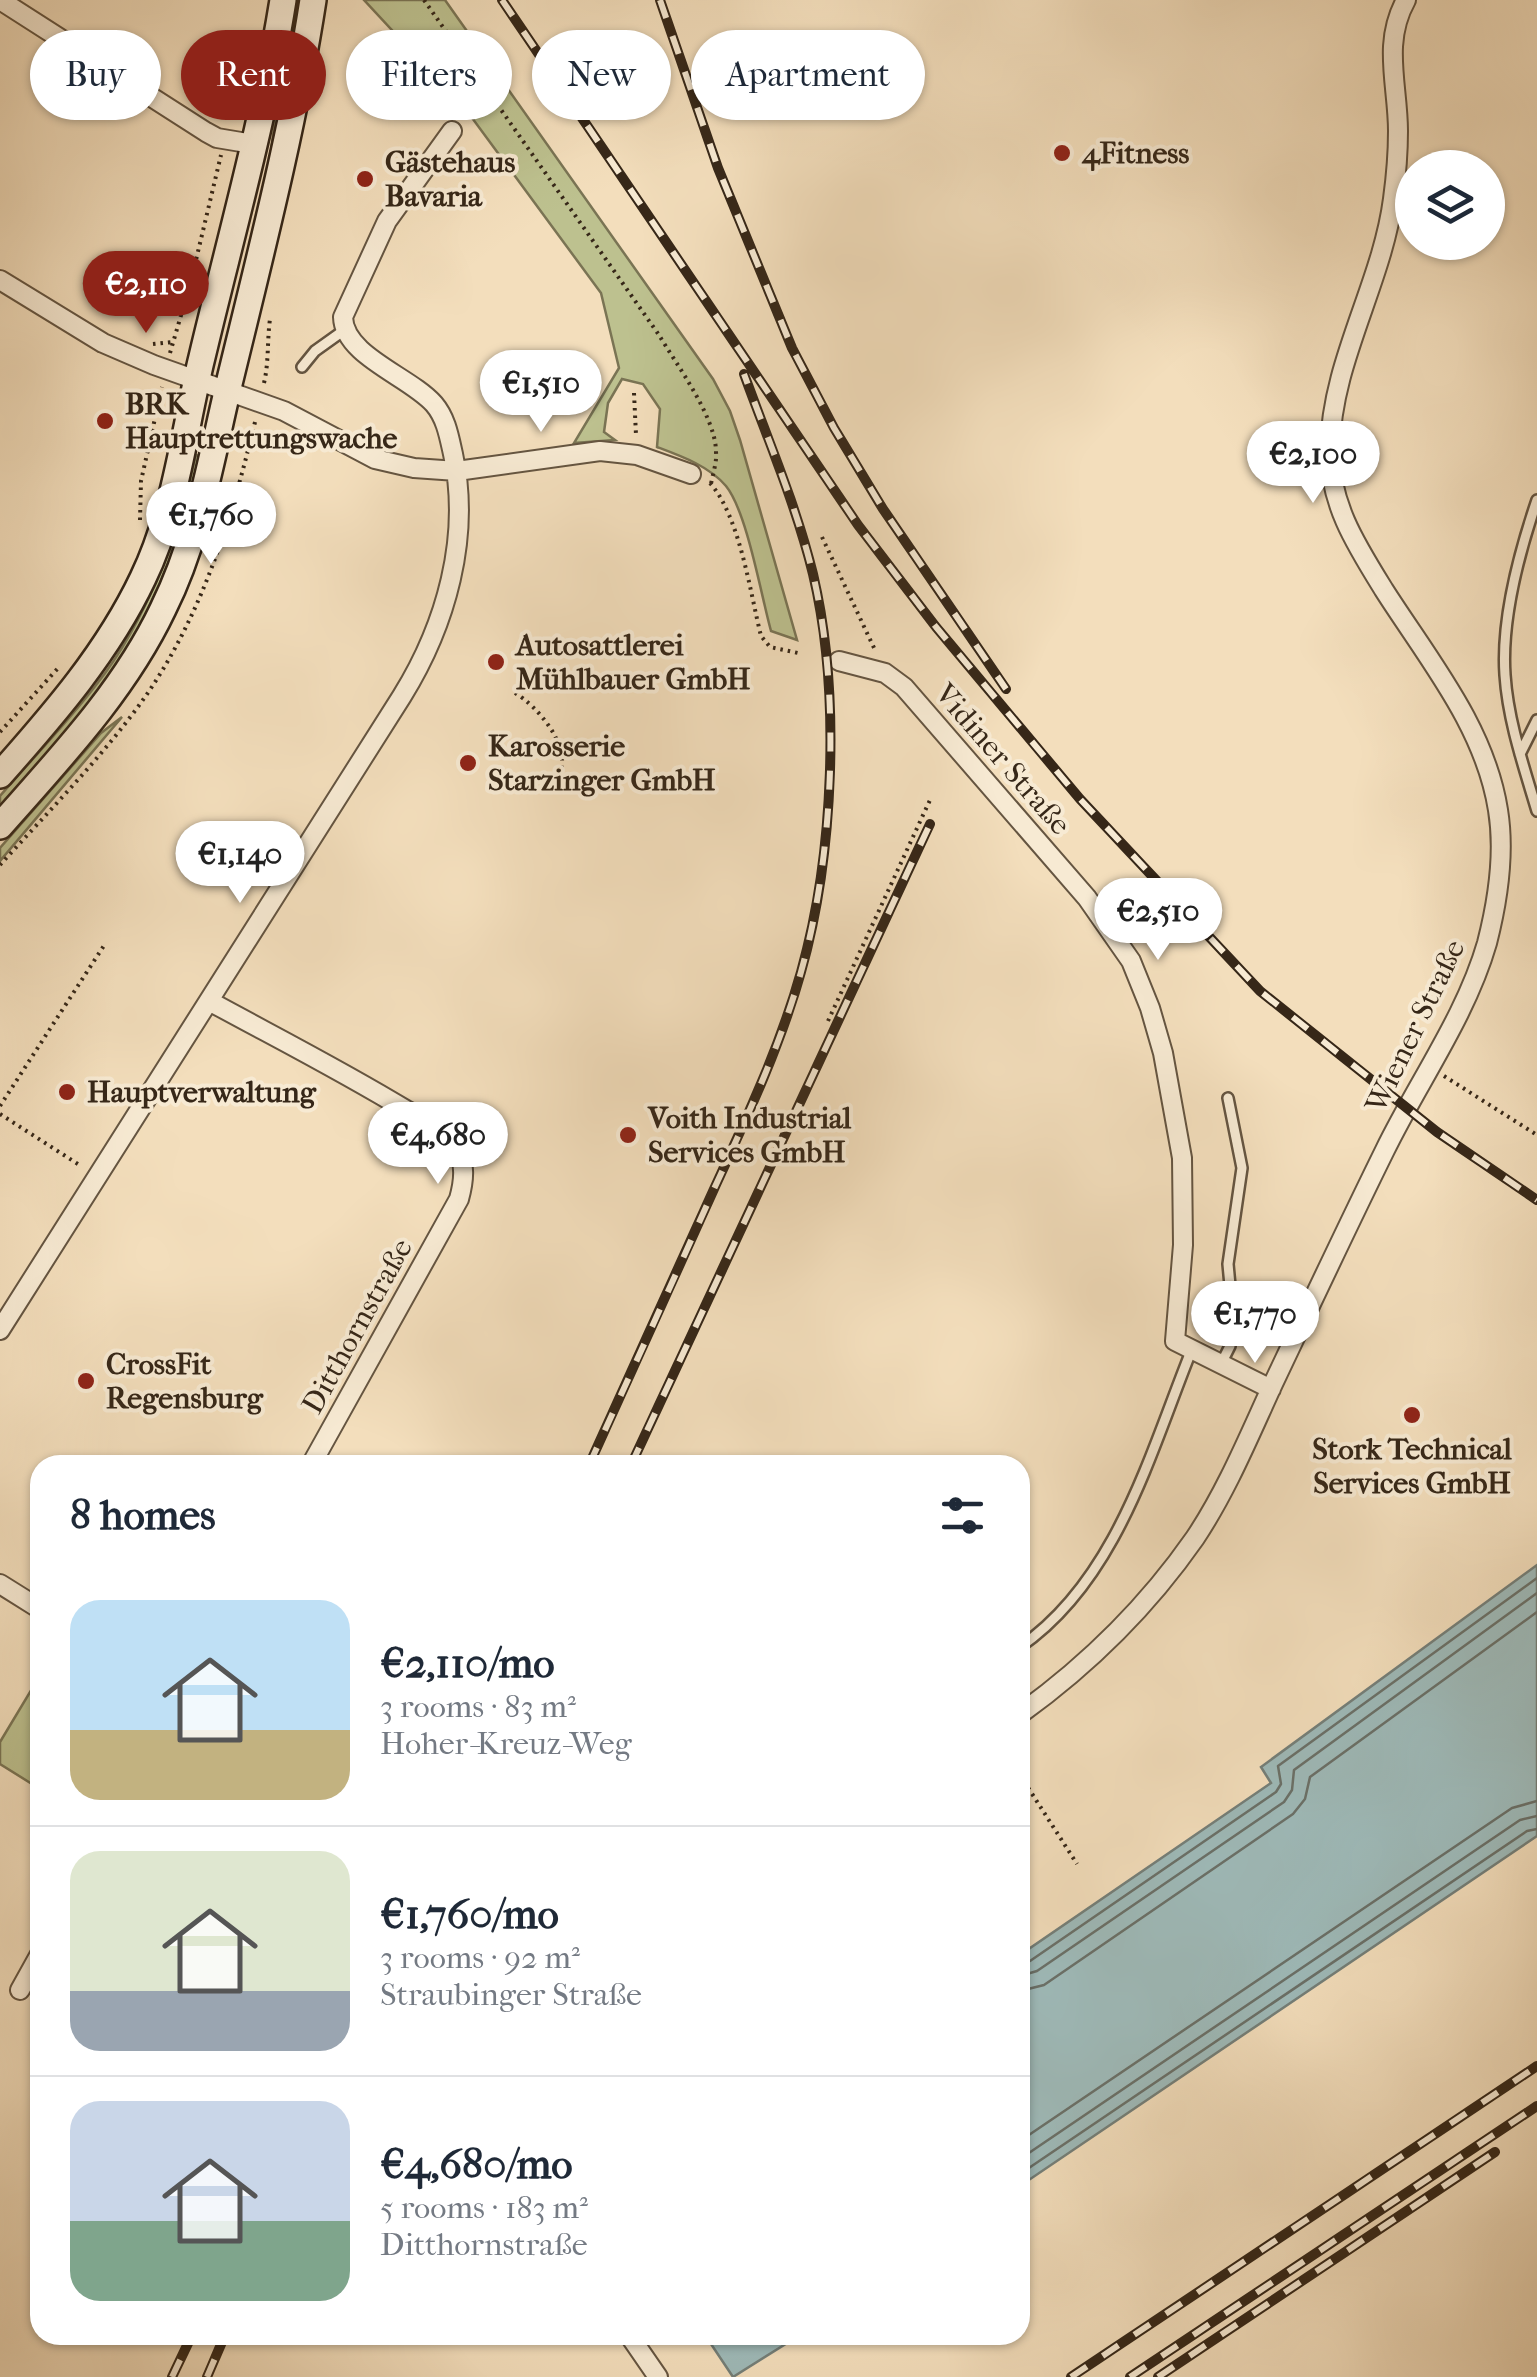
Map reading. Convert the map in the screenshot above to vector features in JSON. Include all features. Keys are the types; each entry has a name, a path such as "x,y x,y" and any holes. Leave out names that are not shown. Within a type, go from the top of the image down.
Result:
{"main road":[{"path":"0,775 68,696 126,612 158,540 283,0"},
{"path":"0,826 103,706 164,609 187,554 248,310 313,0"}],"street":[{"path":"0,0 206,132 217,138 252,144"},
{"name":"Wiener Straße","path":"1030,1706 1094,1656 1167,1576 1197,1534 1230,1478 1477,972 1487,940 1502,855 1488,765 1473,730 1352,538 1334,494 1330,452 1332,407 1391,219 1398,128 1391,55 1394,31 1406,0"},
{"path":"0,1330 429,650 455,559 459,520 456,471 446,424 436,406 419,390 354,345 343,331 348,304 360,286 386,221 452,131"},
{"path":"0,280 102,343 154,366 284,411 375,459 414,468 456,471 600,451 637,455 691,474"},
{"name":"Vidiner Straße","path":"839,661 884,673 904,688 1088,898 1131,961 1150,1008 1173,1094 1182,1158 1184,1245 1175,1340 1192,1349"},
{"name":"Ditthornstraße","path":"208,1001 442,1131 456,1145 463,1164 464,1182 459,1198 316,1455"},
{"path":"1192,1349 1271,1388"},
{"path":"0,1584 30,1603"},
{"path":"20,1990 30,1972"},
{"path":"636,2345 658,2377"}],"lane":[{"path":"302,367 314,351 343,331"},
{"path":"1537,500 1517,572 1504,673 1520,754 1537,811"},
{"path":"1520,754 1537,720"},
{"path":"1221,1364 1230,1346 1233,1318 1228,1264 1242,1168 1228,1098"},
{"path":"1030,1639 1056,1618 1105,1554 1192,1349"}],"path":[{"path":"424,0 659,334 715,439 717,454 711,484"},
{"path":"634,393 637,455"},
{"path":"145,460 160,463"},
{"path":"691,474 711,484 735,533 761,636 770,647 798,654"},
{"path":"822,537 884,673"},
{"path":"514,693 529,701 560,747 560,772"},
{"path":"828,1021 930,800"},
{"path":"0,1106 104,944"},
{"path":"1428,1067 1537,1135"},
{"path":"0,1114 97,1177"},
{"path":"1030,1791 1076,1864"}],"green space":[{"path":"299,0 306,0 299,30 292,30"},
{"path":"364,0 445,0 466,30 392,30"},
{"path":"512,95 713,379 730,411 797,640 771,631 747,534 726,486 703,467 657,447 660,409 643,384 622,379 608,403 604,432 615,440 574,443 619,368 601,293 474,120 512,120"},
{"path":"275,120 279,120 270,158"},
{"path":"196,455 201,457 173,552 132,641 85,712 0,810 0,796 85,699 131,632 170,546"},
{"path":"122,717 0,861 0,848 101,733"},
{"path":"30,1692 30,1783 0,1764 0,1742"}],"water":[{"path":"1537,1565 1537,1836 1030,2179 1030,1948 1271,1783 1261,1767"},
{"path":"712,2345 784,2345 733,2377"}],"railway":[{"path":"502,0 858,525 936,627 1080,799 1260,991 1437,1132 1537,1200"},
{"path":"660,0 718,168 792,348 883,509 1006,689"},
{"path":"594,1455 773,1055 801,972 821,877 830,774 828,670 822,620 798,523 744,374"},
{"path":"636,1455 930,824"},
{"path":"1071,2377 1537,2066"},
{"path":"1130,2377 1537,2106"},
{"path":"1158,2377 1495,2152"},
{"path":"172,2377 187,2345"},
{"path":"207,2377 221,2345"}],"place":[{"name":"4Fitness","path":"1062,153"},
{"name":"Gästehaus Bavaria","path":"365,179"},
{"name":"BRK Hauptrettungswache","path":"105,421"},
{"name":"Autosattlerei Mühlbauer GmbH","path":"496,662"},
{"name":"Karosserie Starzinger GmbH","path":"468,763"},
{"name":"Hauptverwaltung","path":"67,1092"},
{"name":"Voith Industrial Services GmbH","path":"628,1135"},
{"name":"CrossFit Regensburg","path":"86,1381"},
{"name":"Stork Technical Services GmbH","path":"1412,1415"}]}
